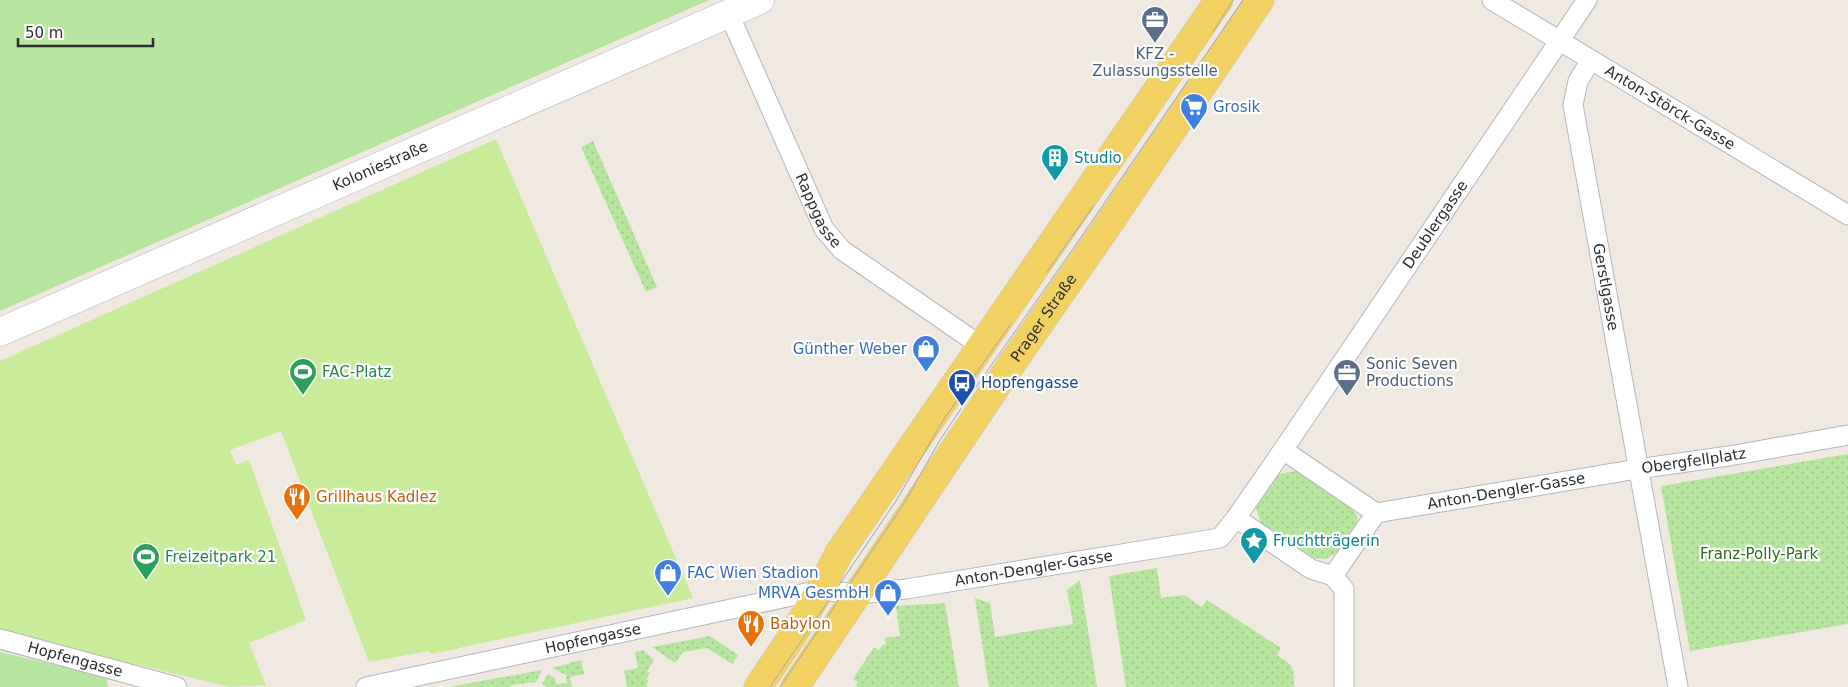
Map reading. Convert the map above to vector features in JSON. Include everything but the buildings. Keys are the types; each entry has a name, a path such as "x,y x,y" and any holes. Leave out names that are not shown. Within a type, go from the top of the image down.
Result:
{"main road":[{"path":"758,687 820,590 835,559 1219,0"},
{"name":"Prager Straße","path":"795,687 1006,372 1260,0"},
{"path":"981,346 1006,372"}],"street":[{"name":"Koloniestraße","path":"0,332 760,0"},
{"name":"Anton-Störck-Gasse","path":"1492,0 1848,214"},
{"name":"Deublergasse","path":"1236,518 1587,0"},
{"name":"Rappgasse","path":"729,14 824,229 842,250 981,346"},
{"name":"Gerstlgasse","path":"1591,60 1578,81 1573,105 1637,469"},
{"name":"Obergfellplatz","path":"1678,687 1637,469 1729,456 1848,435"},
{"path":"1283,450 1376,513 1333,576"},
{"name":"Anton-Dengler-Gasse","path":"1376,513 1637,469"},
{"path":"1236,518 1311,568 1333,576 1344,589 1344,687"},
{"name":"Anton-Dengler-Gasse","path":"820,590 858,594 915,588 1220,538 1236,518"},
{"name":"Hopfengasse","path":"366,687 820,590"},
{"name":"Hopfengasse","path":"0,639 178,687"}],"green space":[{"path":"0,0 709,0 0,311"},
{"name":"FAC-Platz","path":"496,139 693,598 431,654 429,651 369,662 281,431 230,450 236,465 249,460 306,620 249,643 266,685 230,687 0,632 0,361"},
{"path":"593,141 657,287 646,292 581,147"},
{"name":"Franz-Polly-Park","path":"1848,454 1848,624 1690,651 1661,486"},
{"path":"1296,471 1344,501 1357,515 1357,528 1342,549 1326,559 1314,558 1261,523 1256,508 1279,474"},
{"path":"1157,568 1161,598 1184,595 1202,607 1207,600 1281,648 1277,655 1292,668 1294,687 1126,687 1109,576"},
{"path":"1080,580 1097,687 989,687 975,598 990,603 995,637 1073,624 1067,590"},
{"path":"945,603 959,687 855,687 858,682 853,679 874,647 879,650 882,645 886,645 885,638 900,636 896,606"},
{"path":"710,636 738,655 732,664 707,648 683,652 675,663 652,647"},
{"path":"643,650 654,660 647,671 650,673 646,679 649,680 646,685 648,687 627,687 624,671 638,668 635,652"},
{"path":"0,652 106,677 108,687 0,687"},
{"path":"581,660 584,674 570,677 572,687 547,687 542,684 548,674 555,678 556,684 567,683 566,675 552,668"},
{"path":"542,670 536,682 512,685 510,687 449,687"}],"tram line":[{"path":"1213,32 1233,0"},
{"path":"780,687 903,505 940,440 962,407 1243,0"},
{"path":"1047,272 1094,205"},
{"path":"770,687 896,501 944,419 1010,325"}],"place":[{"name":"KFZ - Zulassungsstelle","path":"1155,44"},
{"name":"Grosik","path":"1194,131"},
{"name":"Studio","path":"1055,182"},
{"name":"Günther Weber","path":"926,373"},
{"name":"FAC-Platz","path":"303,396"},
{"name":"Sonic Seven Productions","path":"1347,397"},
{"name":"Hopfengasse","path":"962,407"},
{"name":"Grillhaus Kadlez","path":"297,521"},
{"name":"Fruchtträgerin","path":"1254,565"},
{"name":"Freizeitpark 21","path":"146,581"},
{"name":"FAC Wien Stadion","path":"668,597"},
{"name":"MRVA GesmbH","path":"888,617"},
{"name":"Babylon","path":"751,648"}]}
